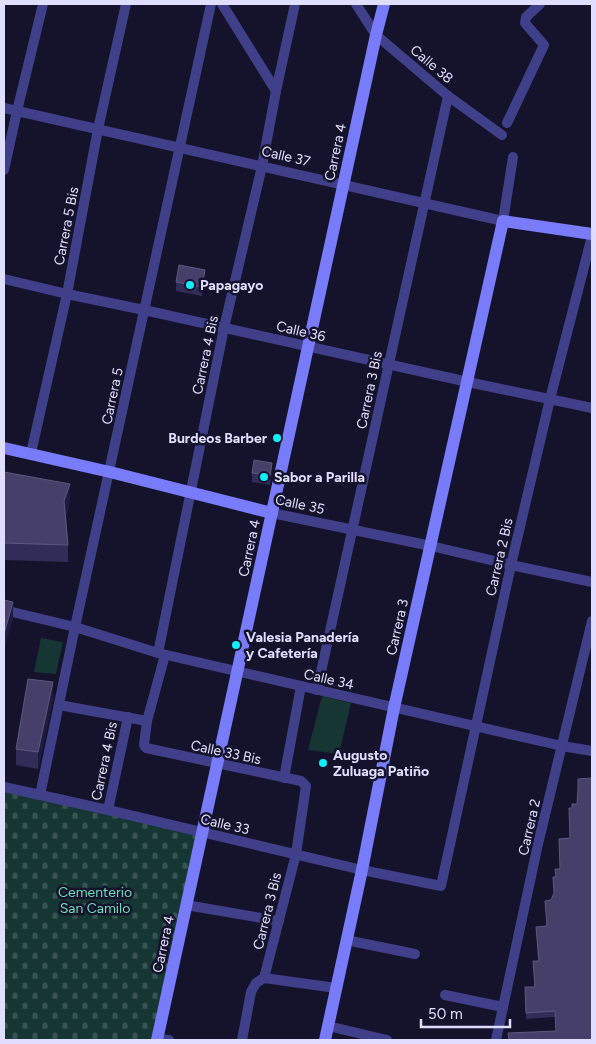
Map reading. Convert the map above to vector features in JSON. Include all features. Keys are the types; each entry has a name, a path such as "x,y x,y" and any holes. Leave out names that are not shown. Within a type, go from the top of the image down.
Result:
{"street":[{"path":"4,170 43,4"},
{"name":"Carrera 5 Bis","path":"31,453 67,294 98,129 126,4"},
{"name":"Carrera 5","path":"40,795 211,4"},
{"path":"222,4 276,90"},
{"name":"Carrera 4 Bis","path":"162,654 190,493 224,328 262,166 295,4"},
{"name":"Calle 38","path":"356,4 376,35 448,96 502,135"},
{"name":"Carrera 4","path":"161,1040 186,905 384,4"},
{"path":"507,123 544,46 525,23 526,17 540,4"},
{"name":"Carrera 3 Bis","path":"317,690 448,96"},
{"name":"Calle 37","path":"4,108 503,221 592,235"},
{"path":"503,221 513,157"},
{"name":"Carrera 3","path":"325,1040 362,870 394,708 503,221"},
{"name":"Carrera 2 Bis","path":"440,886 511,565 550,399 592,235"},
{"name":"Calle 36","path":"4,279 592,408"},
{"name":"Calle 35","path":"4,448 110,472 272,513 592,582"},
{"name":"Calle 34","path":"4,610 75,627 162,654 237,672 475,727 592,751"},
{"name":"Carrera 2","path":"496,1040 538,844 592,621"},
{"path":"59,705 148,721 162,654"},
{"path":"284,778 301,686"},
{"name":"Carrera 4 Bis","path":"108,810 128,717"},
{"name":"Calle 33 Bis","path":"148,721 144,745 146,748 301,781 305,784"},
{"name":"Carrera 3 Bis","path":"242,1040 251,992 256,983 264,978 296,854 306,790 305,784"},
{"name":"Calle 33","path":"4,787 362,870 440,886"},
{"path":"186,905 279,921"},
{"path":"346,940 414,954"},
{"path":"264,978 336,988"},
{"path":"444,994 503,1007"},
{"path":"328,1026 388,1040"}],"green space":[{"path":"41,638 63,642 56,674 34,672"},
{"path":"322,696 351,703 339,754 308,750"},
{"name":"Cementerio San Camilo","path":"4,787 202,833 157,1040 4,1040"}],"building":[{"path":"179,265 205,270 202,287 176,282"},
{"path":"254,460 272,463 270,476 252,473"},
{"path":"4,472 70,484 64,501 68,545 4,543"},
{"path":"4,600 13,602 4,634"},
{"path":"28,679 53,682 38,752 16,749"},
{"path":"592,778 592,1040 509,1040 508,1033 556,1031 555,1011 526,1013 525,987 535,987 533,961 539,961 536,927 547,926 545,901 551,900 554,893 553,877 556,877 555,869 560,869 559,839 570,838 569,808 572,808 572,804 577,804 578,779"}],"place":[{"name":"Papagayo","path":"190,285"},
{"name":"Burdeos Barber","path":"277,438"},
{"name":"Sabor a Parilla","path":"264,477"},
{"name":"Valesia Panadería y Cafetería","path":"236,645"},
{"name":"Augusto Zuluaga Patiño","path":"323,763"}]}
